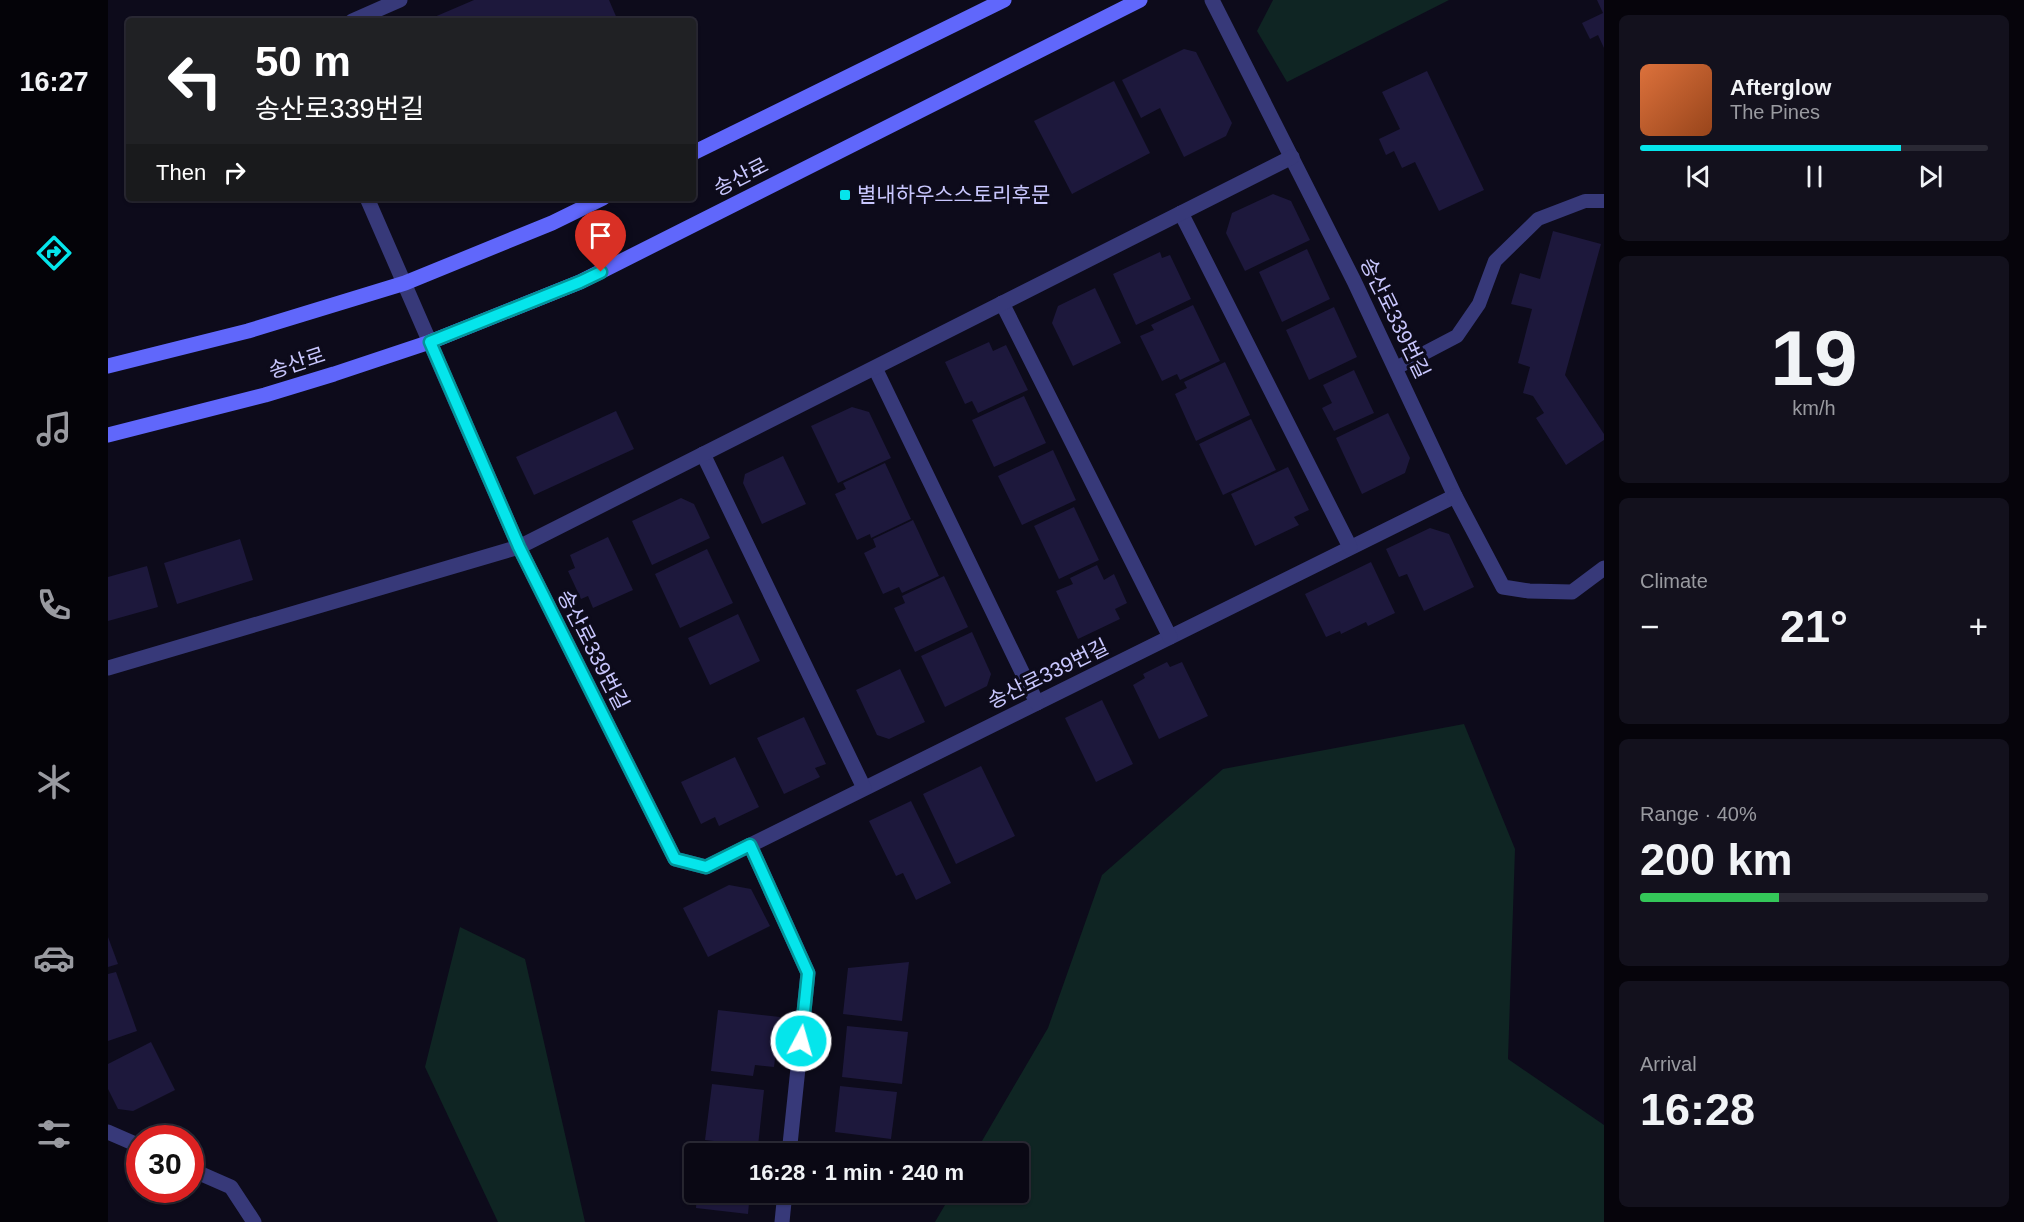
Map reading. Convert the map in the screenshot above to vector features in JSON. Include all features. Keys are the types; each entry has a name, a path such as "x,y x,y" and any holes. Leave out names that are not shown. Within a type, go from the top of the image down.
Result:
{"street":[{"path":"359,18 400,0"},
{"name":"송산로","path":"696,152 1004,0"},
{"name":"송산로","path":"108,435 265,395 430,342 580,282 1140,0"},
{"name":"송산로339번길","path":"368,201 519,547 675,859 706,867 1455,495 1396,368 1212,0"},
{"path":"108,668 519,547 1292,157"},
{"path":"108,366 248,331 405,283 552,223 597,201"},
{"path":"1181,213 1350,547"},
{"path":"1002,303 1170,637"},
{"path":"875,368 1037,703"},
{"path":"703,454 864,788"},
{"path":"1455,495 1503,587 1529,591 1572,592 1604,568"},
{"path":"750,845 808,973 790,1143"},
{"path":"108,1132 126,1140"},
{"path":"204,1175 231,1187 254,1222"},
{"path":"782,1222 784,1203"}],"lane":[{"path":"1396,368 1457,336 1479,304 1494,261 1538,219 1585,201 1604,201"}],"green space":[{"path":"1273,0 1449,0 1287,82 1257,31"},
{"path":"1464,724 1515,849 1508,1059 1604,1125 1604,1222 935,1222 946,1203 1029,1203 1029,1143 981,1143 1048,1028 1102,875 1223,769"},
{"path":"460,927 525,959 585,1222 498,1222 425,1067"}],"building":[{"path":"474,0 609,0 617,18 432,18"},
{"path":"1597,0 1604,0 1604,48 1598,35 1590,39 1582,23 1603,13"},
{"path":"1184,49 1196,52 1232,123 1226,136 1184,157 1160,108 1141,118 1122,80"},
{"path":"1427,71 1484,190 1439,211 1415,162 1402,168 1394,151 1386,155 1379,139 1400,129 1382,92"},
{"path":"1114,81 1150,153 1072,194 1034,121"},
{"path":"1273,194 1291,201 1310,240 1245,271 1226,233 1232,213"},
{"path":"1553,231 1601,244 1565,375 1604,434 1604,440 1566,465 1536,418 1544,413 1533,396 1523,393 1530,367 1518,363 1532,309 1511,304 1520,273 1540,279"},
{"path":"1307,249 1330,299 1282,322 1259,272"},
{"path":"1160,252 1162,258 1170,255 1191,299 1136,325 1113,274"},
{"path":"1095,288 1121,343 1073,366 1052,323 1058,306"},
{"path":"1193,305 1220,361 1180,380 1177,374 1162,381 1140,336 1154,330 1151,325"},
{"path":"1334,307 1357,357 1309,380 1286,330"},
{"path":"989,342 993,351 1006,345 1028,390 978,413 972,401 965,404 945,362"},
{"path":"1225,362 1250,415 1196,441 1175,394 1187,388 1184,382"},
{"path":"1354,370 1374,413 1334,431 1322,408 1332,403 1323,385"},
{"path":"1024,396 1046,443 994,467 972,420"},
{"path":"852,407 869,412 891,458 838,483 811,426"},
{"path":"616,411 634,449 534,495 516,457"},
{"path":"1388,413 1410,458 1405,473 1362,494 1336,438"},
{"path":"1251,419 1276,470 1223,495 1199,444"},
{"path":"1053,450 1076,500 1022,525 998,476"},
{"path":"783,456 806,504 762,524 743,483 745,474"},
{"path":"885,463 911,519 871,538 870,534 857,540 835,494 846,489 843,483"},
{"path":"1288,467 1309,510 1294,517 1299,525 1255,546 1231,494"},
{"path":"681,498 694,504 710,538 652,565 632,521"},
{"path":"1074,507 1099,560 1059,579 1034,526"},
{"path":"913,520 939,576 902,593 899,587 883,594 864,553 876,547 873,539"},
{"path":"1430,528 1449,534 1474,587 1424,611 1407,574 1399,577 1386,549"},
{"path":"608,537 633,590 593,608 588,596 581,599 568,571 575,568 570,555"},
{"path":"240,539 253,580 177,604 164,563"},
{"path":"707,549 733,603 680,628 655,574"},
{"path":"1371,562 1395,613 1368,626 1366,622 1341,634 1340,631 1326,637 1305,594"},
{"path":"1097,565 1104,580 1114,574 1127,603 1115,609 1120,619 1078,639 1056,591 1073,584 1070,578"},
{"path":"147,566 158,607 108,621 108,577"},
{"path":"944,576 968,627 915,652 894,608 905,603 902,596"},
{"path":"738,614 760,661 710,685 688,638"},
{"path":"972,632 991,674 987,686 945,707 921,656"},
{"path":"1167,662 1170,667 1182,662 1208,716 1159,739 1133,685 1145,678 1143,674"},
{"path":"900,669 925,722 889,739 877,735 856,690"},
{"path":"1102,700 1133,764 1096,782 1065,718"},
{"path":"804,717 826,764 815,768 820,777 784,794 757,738"},
{"path":"735,757 759,807 719,826 715,817 701,824 681,782"},
{"path":"981,766 1015,836 956,864 923,794"},
{"path":"911,801 951,883 916,900 903,873 896,876 869,821"},
{"path":"729,885 751,889 770,926 708,957 683,908"},
{"path":"108,937 118,964 108,967"},
{"path":"909,962 902,1021 843,1014 848,968"},
{"path":"116,972 137,1031 108,1041 108,974"},
{"path":"718,1010 780,1017 774,1067 755,1065 753,1076 711,1071"},
{"path":"847,1026 908,1032 902,1084 842,1077"},
{"path":"151,1042 175,1090 133,1111 118,1109 108,1089 108,1064"},
{"path":"712,1084 764,1090 758,1143 705,1140"},
{"path":"840,1086 897,1092 891,1139 835,1132"},
{"path":"696,1203 749,1203 748,1214 696,1208"}],"place":[{"name":"별내하우스스토리후문","path":"845,195"}],"route":[{"path":"601,272 430,342 519,547 675,859 706,867 750,845 808,973 801,1041"}]}
